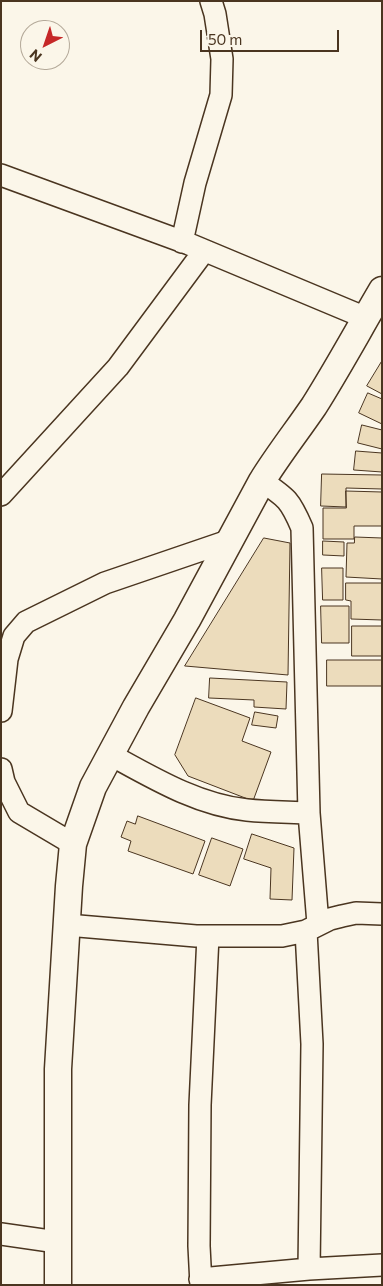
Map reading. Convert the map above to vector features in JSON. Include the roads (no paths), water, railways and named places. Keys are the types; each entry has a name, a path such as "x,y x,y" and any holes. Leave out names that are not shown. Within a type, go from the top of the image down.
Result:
{"main road":[{"path":"58,1285 58,1069 68,886 73,844 94,787 136,707 187,620 262,481 314,406 348,351 382,290"}],"street":[{"path":"182,242 195,183 222,94 222,59 215,14 211,1"},
{"path":"1,175 182,242 366,318"},
{"path":"1,494 118,367 204,251"},
{"path":"262,481 292,504 302,528 312,927 309,1269"},
{"path":"1,711 7,659 14,636 26,622 105,583 231,540"},
{"path":"111,755 166,784 204,800 245,810 308,813"},
{"path":"1,769 4,782 19,812 73,844"},
{"path":"67,925 208,936 282,936 312,927 330,919 356,913 382,914"},
{"path":"208,936 200,1105 200,1282 309,1269 382,1265"},
{"path":"1,1234 57,1242"}]}
